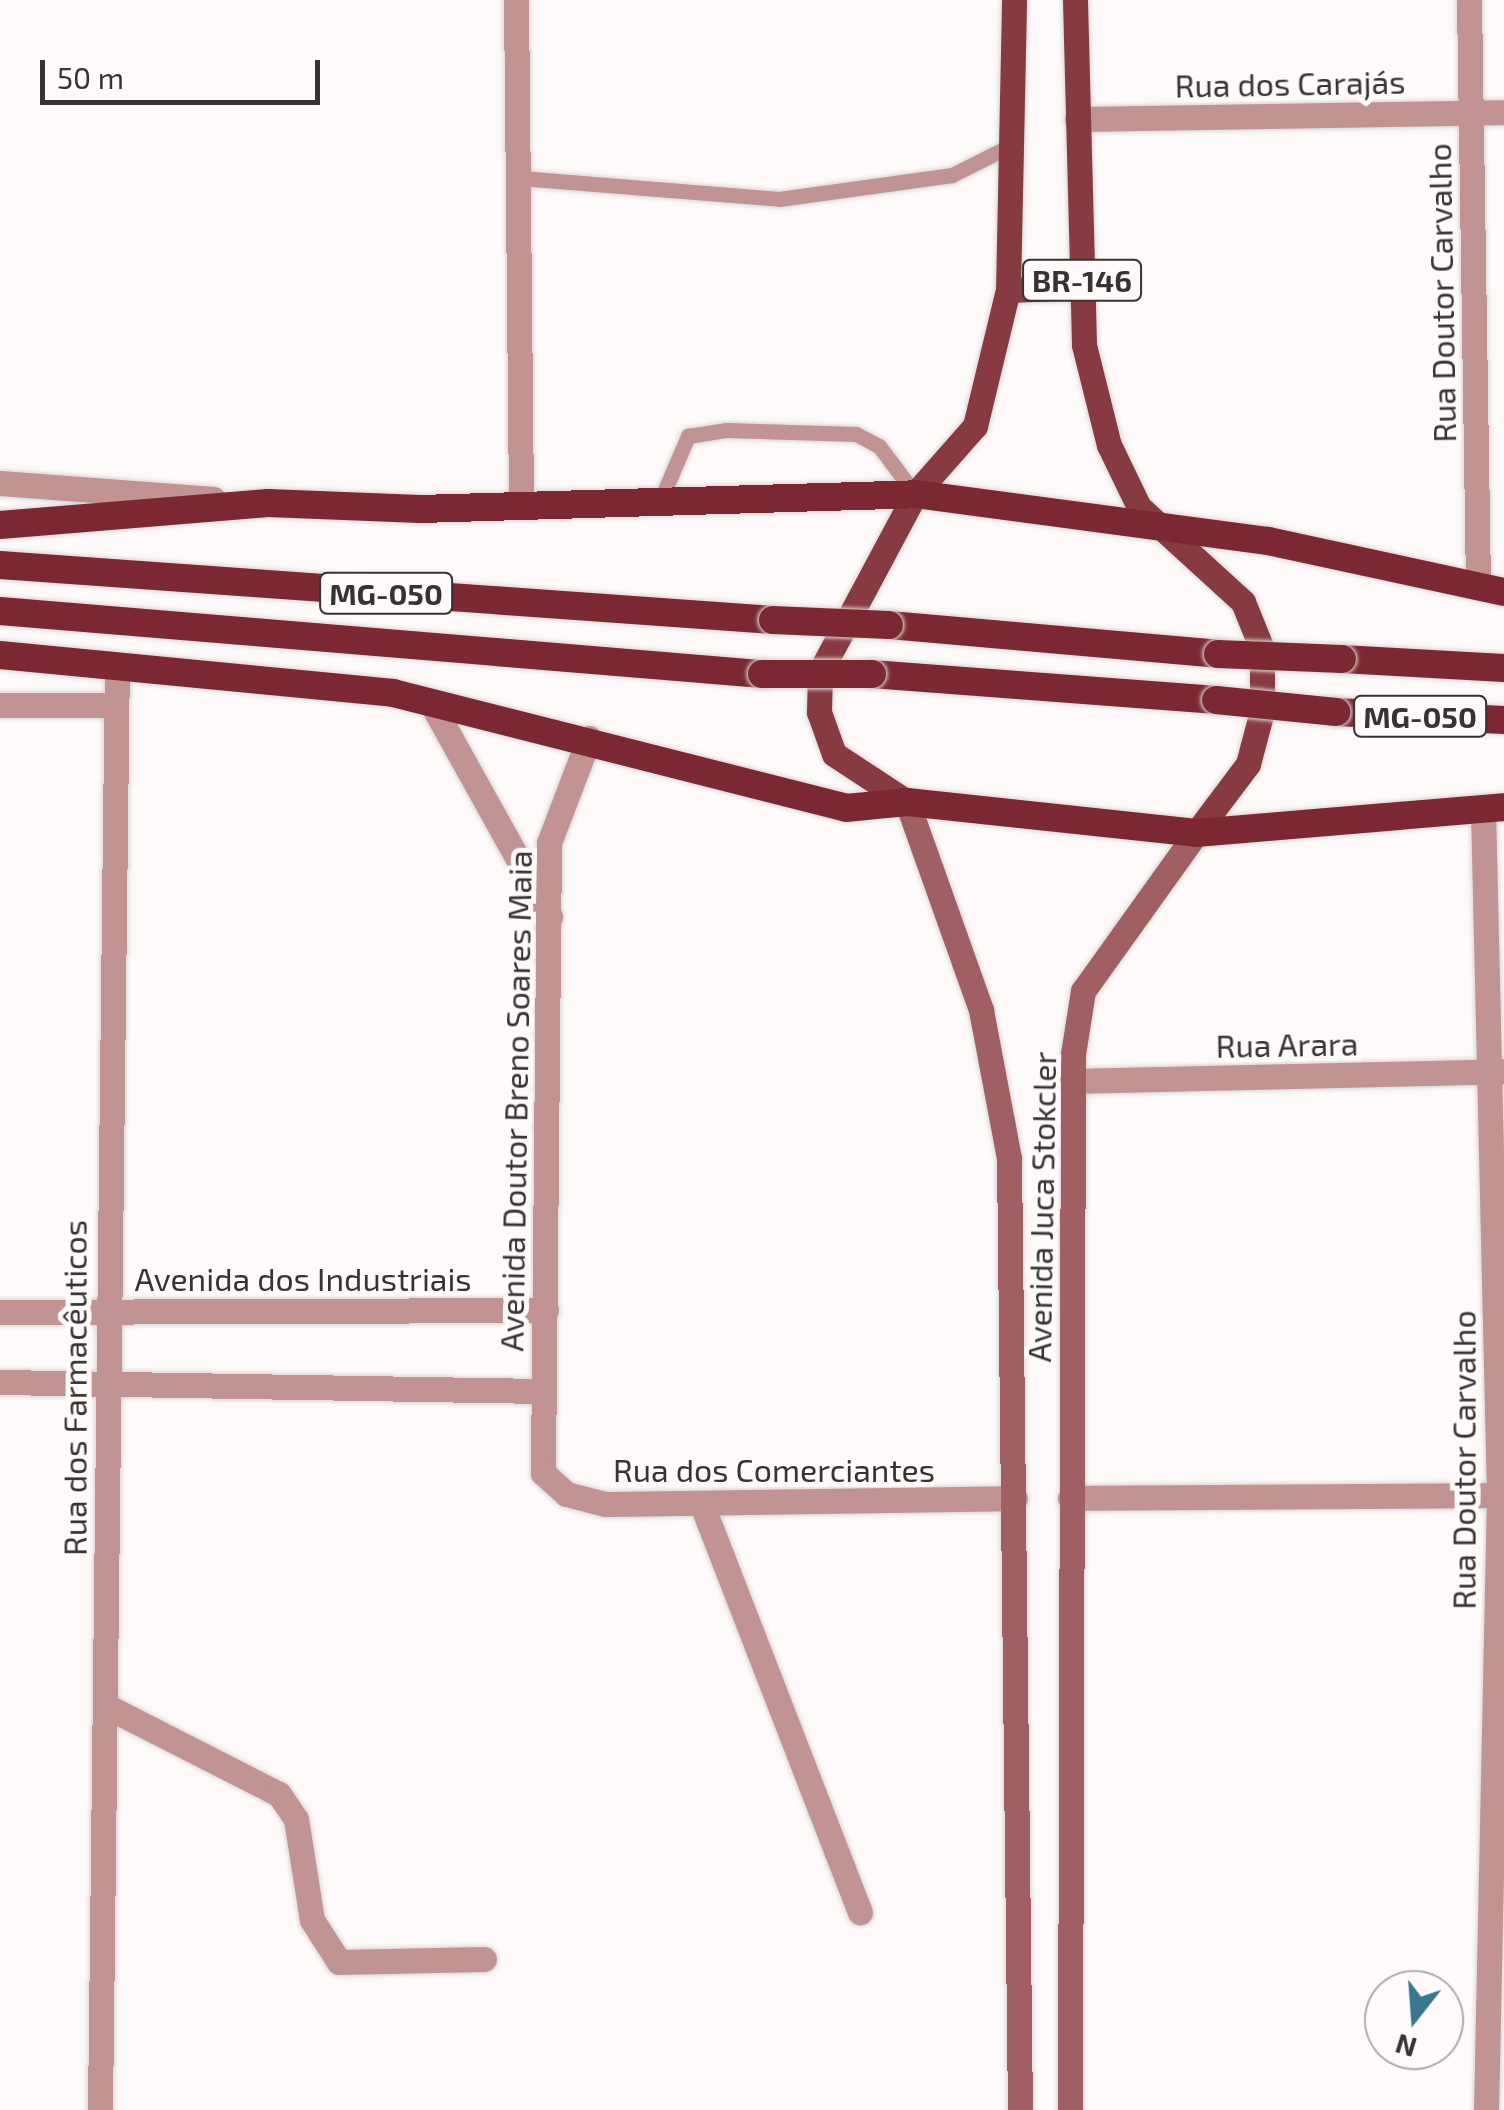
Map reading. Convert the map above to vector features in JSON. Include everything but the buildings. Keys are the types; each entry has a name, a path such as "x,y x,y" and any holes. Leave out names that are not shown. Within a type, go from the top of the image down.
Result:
{"highway":[{"path":"0,525 268,503 520,504 915,494 1172,536 1268,541 1491,589"},
{"name":"MG-050","path":"0,565 889,625 1218,654 1504,668"},
{"name":"MG-050","path":"0,611 762,674 872,674 1336,712 1504,720"},
{"path":"0,655 430,701 589,738 846,808 907,802 1196,834 1493,808"}],"main road":[{"name":"BR-146","path":"915,494 975,426 1008,290 1018,142 1014,0"},
{"name":"Avenida Juca Stokcler","path":"1070,2110 1072,1081 1083,991 1248,764 1262,711 1262,649 1243,602 1140,507 1110,446 1084,345 1075,0"},
{"path":"1008,290 1082,287"},
{"path":"907,802 834,754 818,712 820,672 915,494"},
{"name":"Avenida Juca Stokcler","path":"907,802 981,1010 1009,1158 1020,2110"}],"street":[{"path":"516,0 520,504"},
{"name":"Rua Doutor Carvalho","path":"1470,0 1470,113 1491,589"},
{"name":"Rua dos Carajás","path":"1076,118 1504,112"},
{"path":"0,483 268,503"},
{"name":"Rua dos Farmacêuticos","path":"100,2110 106,1706 110,704 117,667"},
{"path":"430,701 553,921"},
{"path":"0,705 110,704"},
{"name":"Avenida Doutor Breno Soares Maia","path":"543,1473 553,921 549,843 589,738"},
{"name":"Rua Doutor Carvalho","path":"1486,2110 1502,1495 1493,808"},
{"name":"Rua Arara","path":"1072,1081 1496,1071"},
{"name":"Avenida dos Industriais","path":"0,1312 546,1310"},
{"path":"0,1382 542,1392"},
{"name":"Rua dos Comerciantes","path":"543,1473 566,1494 604,1504 702,1506 1015,1498"},
{"path":"1070,1498 1502,1495"},
{"path":"702,1506 860,1912"},
{"path":"106,1706 279,1794 296,1819 312,1920 338,1962 484,1959"}],"lane":[{"path":"520,178 779,199 952,175 1018,142"},
{"path":"661,499 688,436 726,430 856,434 879,446 915,494"}]}
